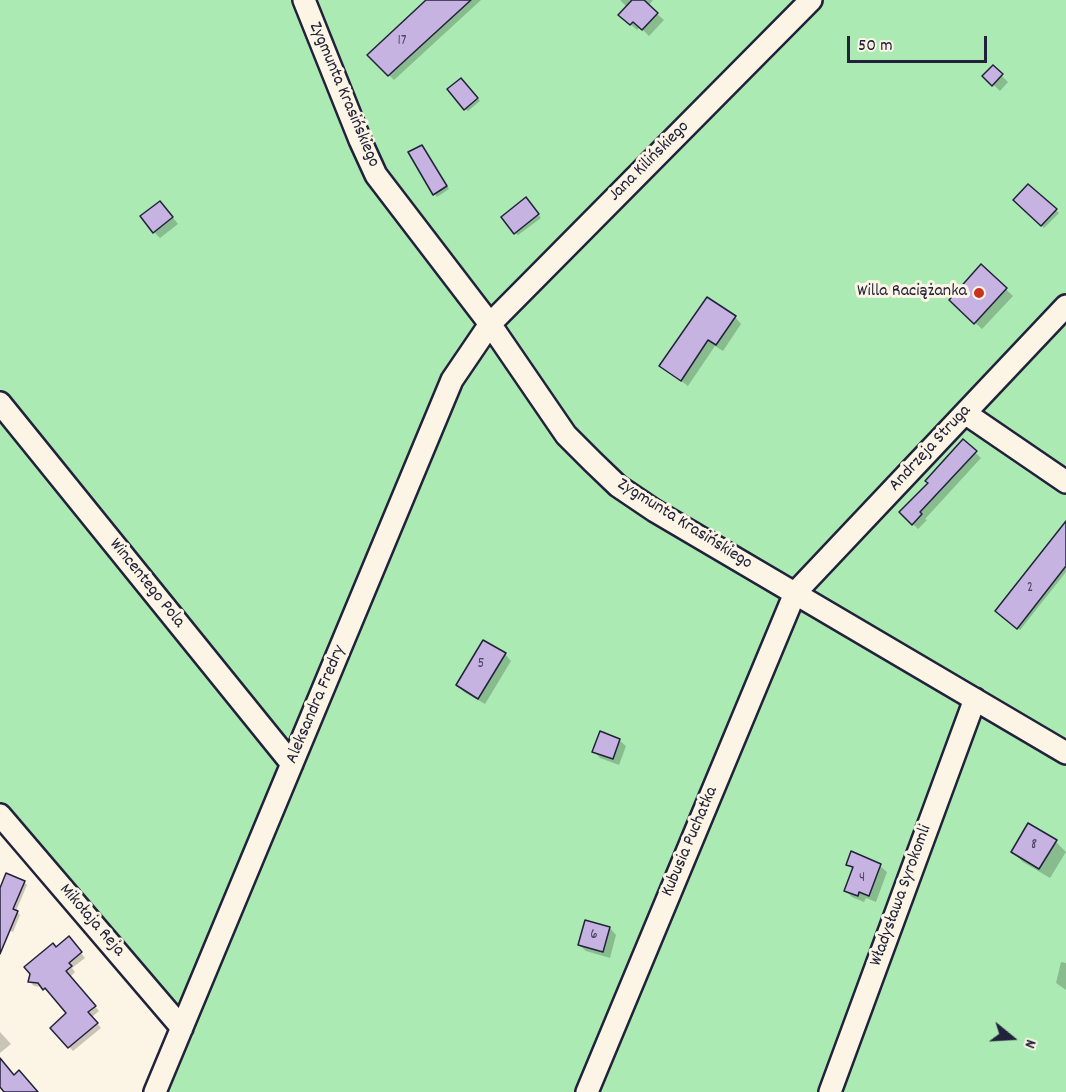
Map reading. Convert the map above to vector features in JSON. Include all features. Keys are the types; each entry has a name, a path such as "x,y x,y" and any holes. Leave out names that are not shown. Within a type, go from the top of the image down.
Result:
{"street":[{"name":"Jana Kilińskiego","path":"490,324 811,0"},
{"name":"Zygmunta Krasińskiego","path":"308,2 360,140 376,175 490,324 566,435 618,486 655,511 1066,753"},
{"name":"Andrzeja Struga","path":"795,593 1066,306"},
{"name":"Aleksandra Fredry","path":"155,1092 452,380 490,324"},
{"name":"Wincentego Pola","path":"0,403 292,764"},
{"path":"965,413 1066,482"},
{"name":"Kubusia Puchatka","path":"587,1092 795,593"},
{"name":"Władysława Syrokomli","path":"830,1092 975,699"},
{"name":"Mikołaja Reja","path":"0,815 182,1028"}],"green space":[{"path":"0,0 1066,0 1066,1092 143,1092 169,1029 0,832"}],"building":[{"path":"426,0 471,0 388,76 367,55"},
{"path":"632,0 644,0 658,13 642,30 633,22 630,25 618,15"},
{"path":"993,65 1003,74 992,86 982,76"},
{"path":"461,78 478,98 464,110 447,89"},
{"path":"422,145 447,186 433,195 408,152"},
{"path":"1028,184 1057,209 1041,226 1013,200"},
{"path":"526,197 539,214 514,234 501,217"},
{"path":"160,201 173,217 153,233 140,216"},
{"name":"Willa Raciążanka","path":"981,264 1007,288 974,324 949,300"},
{"path":"707,297 736,316 716,345 708,340 681,381 659,366"},
{"path":"963,439 977,451 920,512 922,514 912,525 899,512 928,483 925,481"},
{"path":"1066,521 1066,566 1017,629 995,611"},
{"path":"483,640 506,653 478,699 456,685"},
{"path":"600,731 620,739 613,759 592,752"},
{"path":"1028,823 1057,840 1039,869 1011,852"},
{"path":"851,851 881,864 869,896 859,892 858,896 844,891 853,867 846,865"},
{"path":"6,873 25,881 13,909 18,911 0,954 0,888"},
{"path":"585,920 610,927 603,952 578,945"},
{"path":"69,936 82,952 69,963 72,966 66,971 96,1006 88,1012 98,1023 68,1048 50,1028 66,1013 45,988 43,990 38,983 28,982 30,974 24,967 53,943 56,947"},
{"path":"0,1058 14,1075 19,1070 38,1092 4,1092 0,1087"}],"place":[{"name":"Willa Raciążanka","path":"979,293"}]}
